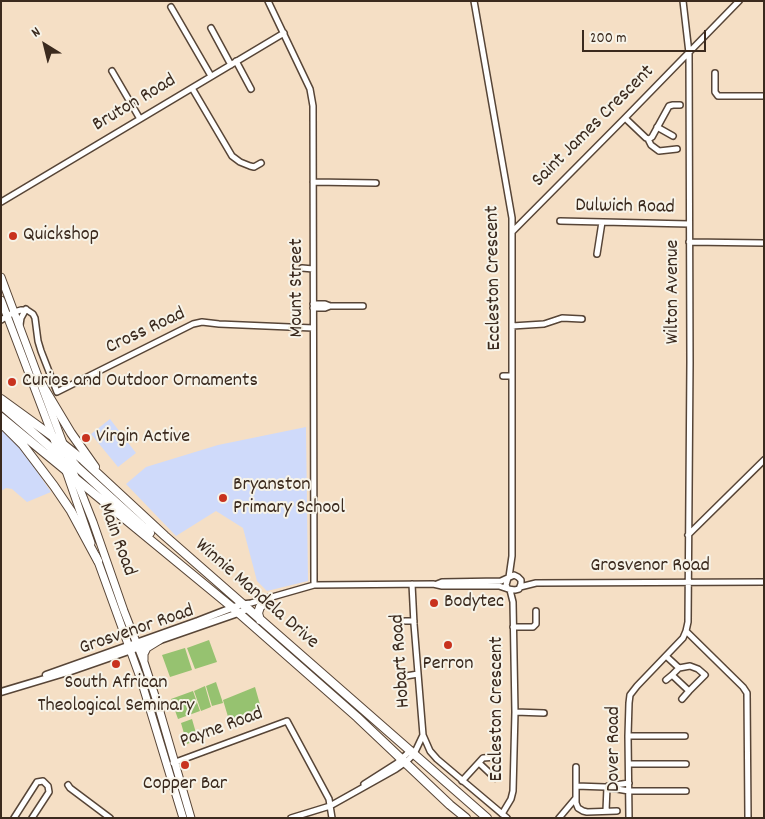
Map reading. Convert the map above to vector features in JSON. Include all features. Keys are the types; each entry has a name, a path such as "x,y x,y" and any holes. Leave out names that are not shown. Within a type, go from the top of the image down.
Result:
{"main road":[{"name":"Main Road","path":"1,277 8,316 20,327 63,444 65,470 141,680 183,818"},
{"name":"Main Road","path":"1,300 53,436"},
{"path":"40,383 71,433 108,483"},
{"name":"Winnie Mandela Drive","path":"1,399 63,444 165,536 247,605 260,620 413,751 487,818"},
{"path":"1,405 50,447 77,467 143,526 177,561"},
{"name":"Winnie Mandela Drive","path":"1,417 236,610 357,717 466,818"},
{"path":"1,423 23,446 54,486 71,511 98,562"},
{"path":"53,436 76,479"},
{"name":"Main Road","path":"76,479 144,662 191,818"},
{"path":"260,620 258,613 260,607 270,598"},
{"path":"144,662 144,654 148,648 160,640"}],"street":[{"name":"Mount Street","path":"268,1 311,93 313,106 311,220 313,268 314,585"},
{"name":"Eccleston Crescent","path":"474,1 511,210 513,231 512,556 514,571 518,577"},
{"name":"Wilton Avenue","path":"683,1 689,53 690,362 688,583"},
{"name":"Saint James Crescent","path":"513,231 739,1"},
{"path":"171,7 211,76"},
{"path":"211,28 252,89"},
{"name":"Bruton Road","path":"1,202 284,33"},
{"path":"112,71 140,119"},
{"path":"715,73 715,92 718,96 764,96"},
{"path":"192,88 232,156 250,166 261,163"},
{"path":"648,139 652,137 669,106 680,105"},
{"path":"625,118 659,151 677,149"},
{"path":"657,127 673,136"},
{"path":"313,182 376,183"},
{"name":"Dulwich Road","path":"560,221 689,224"},
{"path":"597,254 602,222"},
{"path":"689,242 764,243"},
{"path":"302,268 313,268"},
{"path":"313,306 325,304 330,306 363,306"},
{"path":"8,316 26,309"},
{"path":"20,327 21,318 26,309"},
{"name":"Cross Road","path":"26,309 34,316 41,351 57,392 194,324 202,322 313,328"},
{"path":"512,326 544,324 562,318 582,319"},
{"path":"503,376 512,376"},
{"path":"688,535 764,460"},
{"name":"Eccleston Crescent","path":"508,577 512,556"},
{"path":"514,575 518,577 521,584 518,588 509,589 506,585 508,577 514,575"},
{"name":"Grosvenor Road","path":"437,584 442,582 501,581 508,577"},
{"name":"Grosvenor Road","path":"518,577 524,581 536,584"},
{"name":"Grosvenor Road","path":"518,588 536,584 764,582"},
{"path":"688,583 686,632 747,693 748,818"},
{"name":"Hobart Road","path":"412,584 423,735 427,746 433,756 505,816"},
{"name":"Grosvenor Road","path":"137,645 160,640 247,605 314,585 437,584 442,586 500,586 509,589"},
{"name":"Eccleston Crescent","path":"513,602 518,588"},
{"name":"Eccleston Crescent","path":"505,816 513,791 515,712 513,602 509,589"},
{"name":"Grosvenor Road","path":"1,692 29,683 35,678 129,648 236,610"},
{"path":"513,627 533,627 536,624 536,611"},
{"path":"405,621 414,620"},
{"name":"Dover Road","path":"629,818 628,736 630,695 686,632"},
{"path":"666,656 679,668"},
{"path":"666,680 679,668 690,666 698,669 705,675 682,699"},
{"path":"406,676 418,674"},
{"path":"672,674 690,691"},
{"path":"515,712 544,713"},
{"name":"Payne Road","path":"167,764 287,721 330,799 330,806"},
{"name":"Hobart Road","path":"291,818 330,806 389,774 413,751 423,735"},
{"path":"628,736 685,736"},
{"path":"462,781 484,757 497,757"},
{"path":"479,763 495,778"},
{"path":"629,764 686,764"},
{"path":"576,767 576,803 578,808 583,811 617,811"},
{"path":"14,818 37,782 43,781 48,786 49,792 32,818"},
{"path":"606,787 629,783"},
{"path":"68,784 70,788 110,818"},
{"path":"576,786 606,787 629,791 686,791"},
{"path":"606,787 606,811"},
{"path":"559,818 576,798"},
{"path":"330,806 332,818"}],"shaded area":[{"path":"110,419 136,453 118,467 91,434"},
{"name":"Bryanston Primary School","path":"306,427 308,581 267,591 257,581 243,528 216,511 176,536 126,484 146,467 218,445"},
{"path":"1,429 23,451 51,492 27,502 12,489 6,488 1,491"}],"green space":[{"path":"209,640 217,662 195,669 187,648"},
{"path":"185,648 192,670 170,677 162,655"},
{"path":"216,682 223,703 212,706 206,686"},
{"path":"205,686 211,707 201,711 194,691"},
{"path":"255,687 261,708 229,720 223,700"},
{"path":"193,691 200,711 178,719 171,699"},
{"path":"192,719 198,740 187,744 181,723"}],"place":[{"name":"Quickshop","path":"13,236"},
{"name":"Curios and Outdoor Ornaments","path":"12,382"},
{"name":"Virgin Active","path":"86,438"},
{"name":"Bryanston Primary School","path":"223,498"},
{"name":"Bodytec","path":"434,603"},
{"name":"Perron","path":"448,645"},
{"name":"South African Theological Seminary","path":"116,664"},
{"name":"Copper Bar","path":"185,765"}]}
